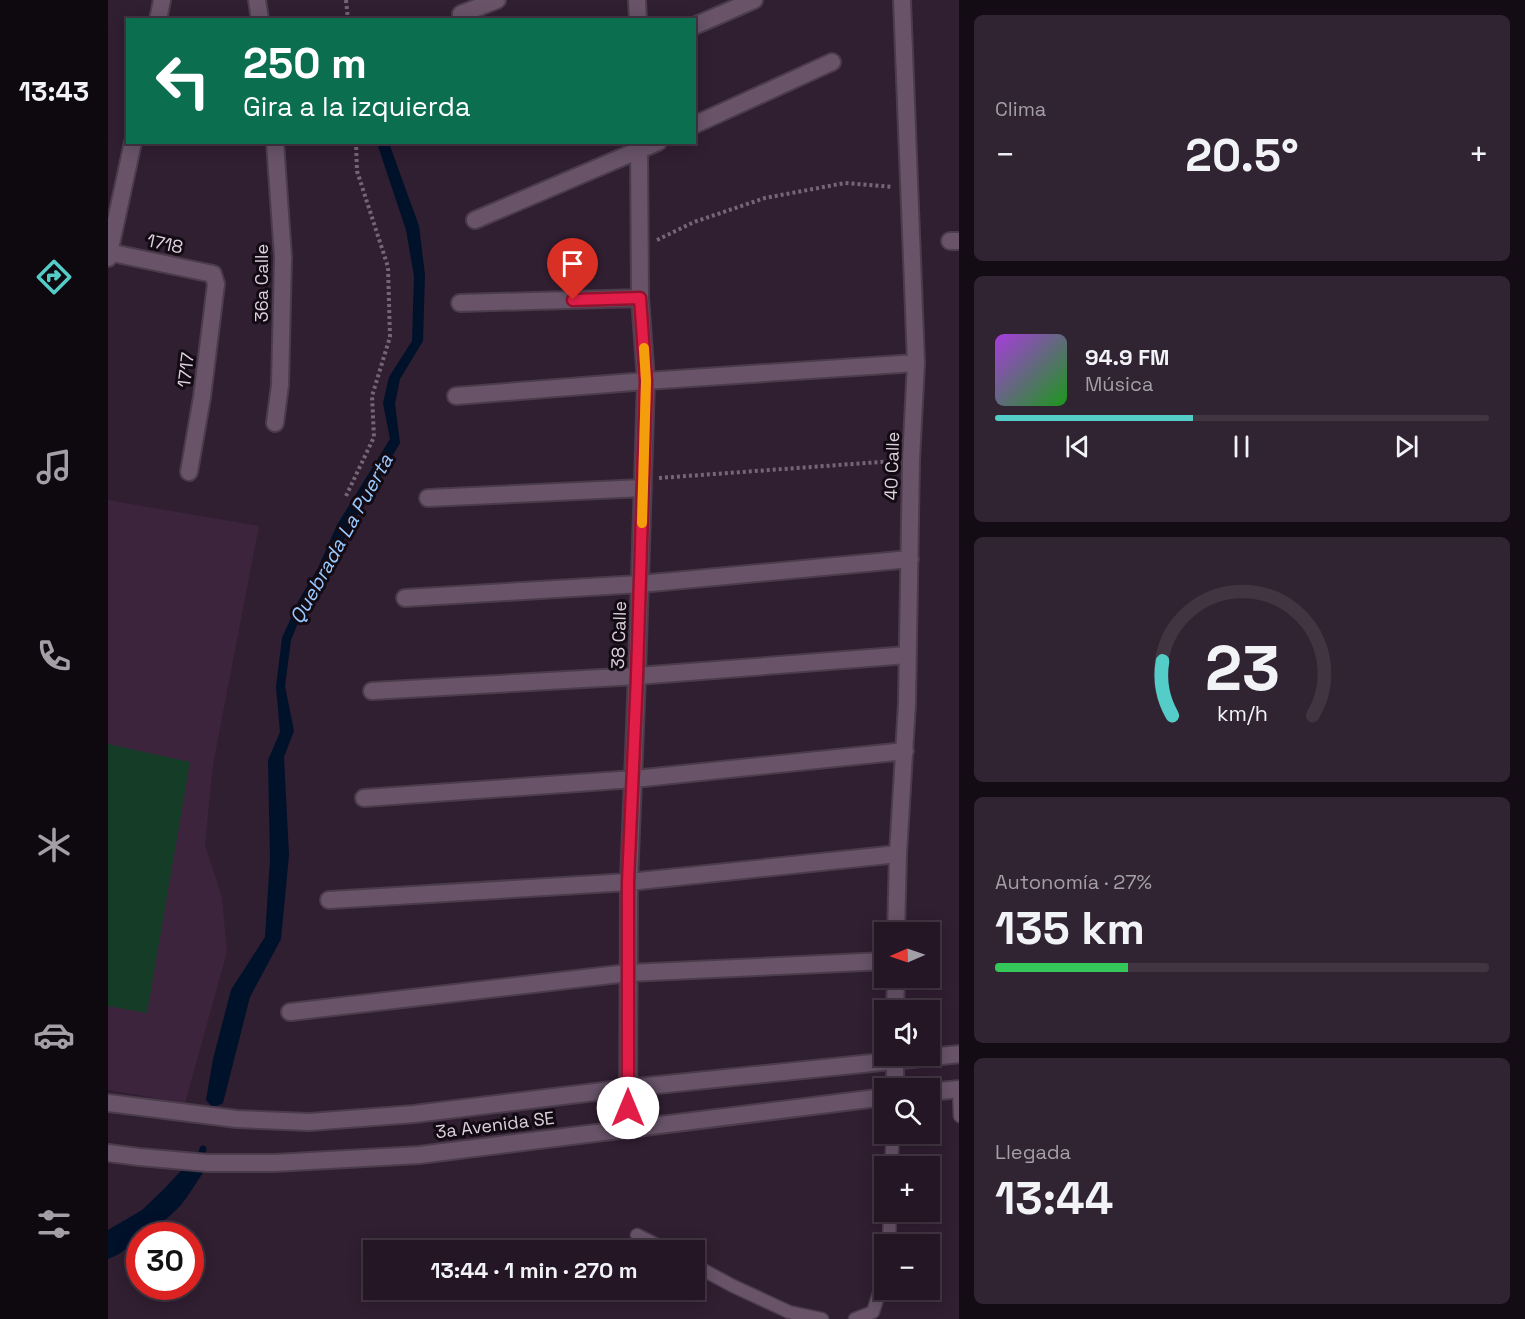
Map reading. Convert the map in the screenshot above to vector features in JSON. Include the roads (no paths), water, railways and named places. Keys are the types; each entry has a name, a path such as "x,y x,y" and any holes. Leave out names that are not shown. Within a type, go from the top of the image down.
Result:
{"street":[{"path":"158,18 162,0"},
{"path":"257,0 260,18"},
{"path":"461,14 497,0"},
{"path":"637,0 638,18"},
{"path":"696,25 754,0"},
{"name":"40 Calle","path":"896,922 908,655 911,460 916,363 902,0"},
{"path":"696,125 832,62"},
{"path":"108,254 133,144"},
{"name":"36a Calle","path":"275,144 283,257 280,385 275,423"},
{"path":"475,220 639,147"},
{"name":"38 Calle","path":"628,1128 628,882 634,779 646,381 640,298 639,147"},
{"name":"1718","path":"108,254 213,274"},
{"name":"1717","path":"189,472 202,397 216,284 213,274"},
{"path":"460,303 640,298"},
{"path":"456,396 916,363"},
{"path":"428,498 643,483"},
{"path":"405,598 640,584 910,559"},
{"path":"372,691 637,676 908,655"},
{"path":"364,798 634,779 904,751"},
{"path":"328,900 628,882 898,854"},
{"path":"290,1012 628,973 874,962"},
{"name":"3a Avenida SE","path":"940,1055 959,1054"},
{"name":"3a Avenida SE","path":"108,1103 237,1119 309,1122 414,1114 874,1060"},
{"path":"940,1091 959,1089"},
{"name":"3a Avenida SE","path":"108,1153 139,1158 208,1163 274,1163 419,1155 874,1098"}],"lane":[{"path":"637,1235 647,1240"},
{"path":"705,1271 789,1312 822,1319"},
{"path":"855,1319 873,1312 877,1300"}],"water":[{"path":"377,144 389,144 419,226 425,275 423,341 400,379 395,404 400,443 349,530 327,574 306,603 291,640 285,686 294,731 284,757 289,855 281,939 250,997 223,1103 213,1108 206,1100 213,1059 231,990 265,937 270,859 268,760 280,732 276,687 282,638 337,525 390,439 383,403 389,377 412,341 414,276 406,230"},
{"path":"201,1157 203,1173 181,1205 162,1222 126,1222 126,1249 108,1259 108,1230 142,1210 191,1160"}],"waterway":[{"name":"Quebrada La Puerta","path":"199,1161 203,1149"}]}
